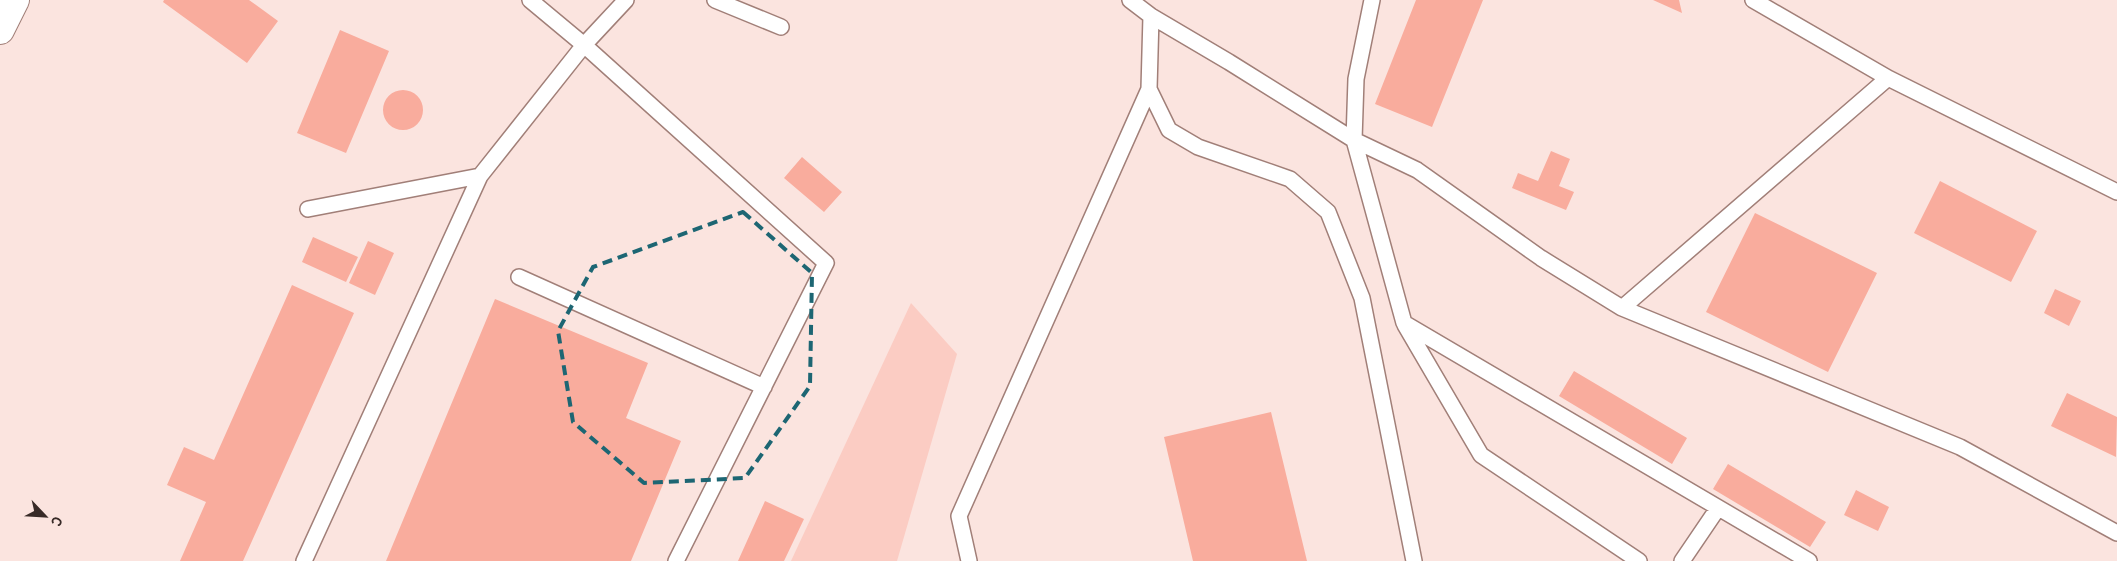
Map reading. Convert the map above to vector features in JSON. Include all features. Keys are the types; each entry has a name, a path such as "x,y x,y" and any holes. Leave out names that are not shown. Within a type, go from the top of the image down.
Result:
{"street":[{"path":"0,30 15,0"}],"lane":[{"path":"530,0 584,45 826,262 676,561"},
{"path":"304,561 480,176 584,45 626,0"},
{"path":"715,0 781,27"},
{"path":"1130,0 1151,16 1230,62 1354,140 1417,170 1541,258 1622,308 1960,447 2117,533"},
{"path":"1372,0 1356,79 1354,140 1404,323 1480,455 1639,561"},
{"path":"1754,0 1888,78 2117,192"},
{"path":"969,561 959,516 1149,89 1151,16"},
{"path":"1622,308 1888,78"},
{"path":"1149,89 1169,130 1198,147 1290,180 1328,212 1362,298 1414,561"},
{"path":"308,209 480,176"},
{"path":"519,277 764,386"},
{"path":"1404,323 1809,561"},
{"path":"1682,561 1718,508"}],"highlighted area":[{"path":"743,212 812,273 810,386 745,478 644,483 573,422 558,331 593,267"}],"shaded area":[{"path":"911,303 957,354 897,561 791,561"}],"building":[{"path":"164,0 249,0 278,21 247,63 163,2"},
{"path":"1416,0 1483,0 1432,127 1375,104"},
{"path":"1653,0 1679,0 1682,13"},
{"path":"340,30 389,51 346,153 297,133"},
{"path":"403,90 417,96 423,110 417,124 403,130 389,124 383,110 389,96"},
{"path":"1551,151 1570,159 1559,186 1574,192 1566,210 1512,188 1518,173 1538,181"},
{"path":"802,157 842,192 824,212 784,178"},
{"path":"1940,181 2037,231 2011,282 1914,233"},
{"path":"1755,213 1877,273 1828,372 1706,312"},
{"path":"313,237 358,257 346,282 302,262"},
{"path":"368,241 394,253 375,295 349,283"},
{"path":"292,285 354,313 243,561 180,561 206,502 167,485 184,447 214,460"},
{"path":"2055,289 2081,301 2069,326 2044,313"},
{"path":"495,299 648,363 626,418 681,441 631,561 386,561"},
{"path":"1574,371 1687,438 1672,464 1559,396"},
{"path":"2067,393 2117,417 2116,457 2051,426"},
{"path":"1271,412 1307,561 1193,561 1164,437"},
{"path":"1728,464 1826,522 1810,547 1713,489"},
{"path":"1856,490 1889,507 1878,531 1844,515"},
{"path":"765,501 804,519 784,561 738,561"}]}
